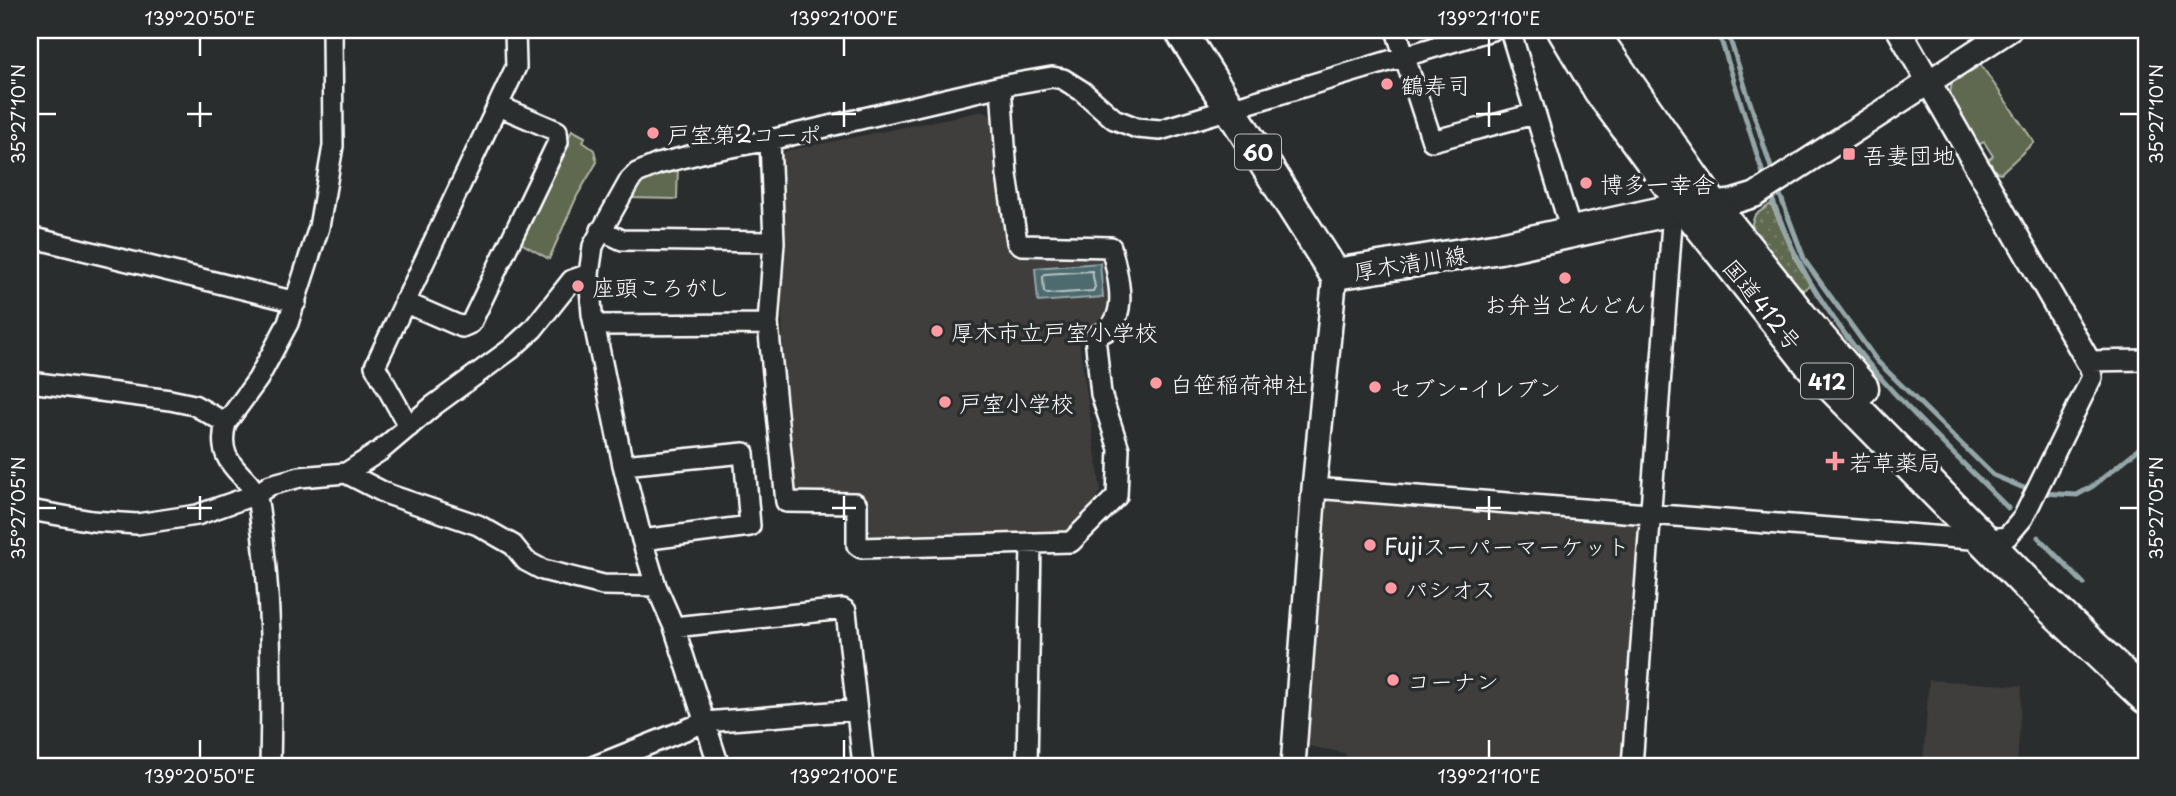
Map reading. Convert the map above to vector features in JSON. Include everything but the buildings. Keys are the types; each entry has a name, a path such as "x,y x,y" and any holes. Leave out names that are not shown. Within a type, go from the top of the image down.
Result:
{"highway":[{"name":"国道412号","path":"1564,30 1600,90 1810,363 1996,539 2146,674"},
{"name":"国道412号","path":"1590,30 1690,207"},
{"name":"国道412号","path":"1996,539 2036,593 2146,697"}],"main road":[{"name":"厚木清川線","path":"1180,30 1335,274 1500,248 1690,207"}],"street":[{"path":"270,766 270,606 257,494 228,460 223,434 226,423 258,379 288,323 319,227 333,146 332,30"},
{"path":"409,427 375,366 516,67 515,30"},
{"path":"1396,30 1432,141 1534,114"},
{"path":"719,766 674,627 656,586 642,540 623,465 592,314 589,274 593,246 621,193 637,173 658,164 705,152 1052,77 1063,79 1082,91 1114,119 1137,128 1160,130 1492,30"},
{"path":"1510,30 1571,231"},
{"path":"1314,488 1996,539 2020,524 2092,377 2088,361 1899,30"},
{"path":"1632,766 1652,513 1690,207 1744,200 1763,190 2009,30"},
{"path":"770,140 774,242 768,324 786,502 855,503 857,545 860,548 1071,541 1117,496 1119,449 1101,394 1095,336 1104,333 1113,324 1121,299 1121,289 1111,247 1022,246 1017,242 1007,176 1001,86"},
{"path":"404,302 462,327 471,323 558,142 557,131 499,106"},
{"path":"601,230 622,240 774,242"},
{"path":"30,237 296,302"},
{"path":"30,510 92,521 137,524 197,515 257,494 270,485 300,477 346,473 380,451 433,406 511,349 533,329 572,280 589,274"},
{"path":"1293,766 1314,488 1335,274"},
{"path":"596,325 768,324"},
{"path":"2088,361 2146,360"},
{"path":"30,382 194,405 226,423"},
{"path":"623,465 744,453 750,526 642,540"},
{"path":"346,473 387,494 478,524 513,545 526,561 543,570 603,585 656,586"},
{"path":"1027,766 1031,543"},
{"path":"674,627 843,609 846,611 863,766"},
{"path":"595,766 705,722 856,710"}],"shaded area":[{"name":"厚木市立戸室小学校","path":"984,111 994,118 999,191 1012,251 1103,248 1118,291 1105,327 1078,335 1101,491 1071,536 865,539 864,498 798,498 791,494 781,381 784,380 781,266 784,248 779,162 785,151"},
{"path":"1335,495 1644,519 1627,766 1355,766 1344,753 1304,745 1327,499"},
{"path":"1929,680 2022,686 2017,766 1923,766"}],"green space":[{"path":"1981,65 2034,142 2001,173 1996,172 1988,160 1993,156 1984,142 1978,145 1949,98 1952,83"},
{"path":"572,130 585,137 583,142 594,150 597,162 577,196 549,259 521,243"},
{"path":"678,166 677,199 627,198 639,178"},
{"path":"1771,204 1795,259 1810,285 1798,294 1753,236 1752,223 1755,215"}],"water":[{"path":"1100,263 1103,297 1038,302 1035,268"}],"waterway":[{"path":"1718,30 1765,180"},
{"path":"1727,30 1774,177"},
{"path":"1777,187 1805,261 1877,361 1993,475 2031,491"},
{"path":"1770,193 1801,266 1845,335 1912,412 2008,508"},
{"path":"2041,493 2077,495 2093,486 2146,443"},
{"path":"2038,537 2084,584"}],"place":[{"name":"鶴寿司","path":"1387,84"},
{"name":"戸室第2コーポ","path":"653,133"},
{"name":"吾妻団地","path":"1849,154"},
{"name":"博多一幸舎","path":"1586,183"},
{"name":"お弁当どんどん","path":"1565,278"},
{"name":"座頭ころがし","path":"578,286"},
{"name":"厚木市立戸室小学校","path":"937,331"},
{"name":"白笹稲荷神社","path":"1156,383"},
{"name":"セブン-イレブン","path":"1375,387"},
{"name":"戸室小学校","path":"945,402"},
{"name":"若草薬局","path":"1835,461"},
{"name":"Fujiスーパーマーケット","path":"1370,545"},
{"name":"パシオス","path":"1391,588"},
{"name":"コーナン","path":"1393,680"}]}
